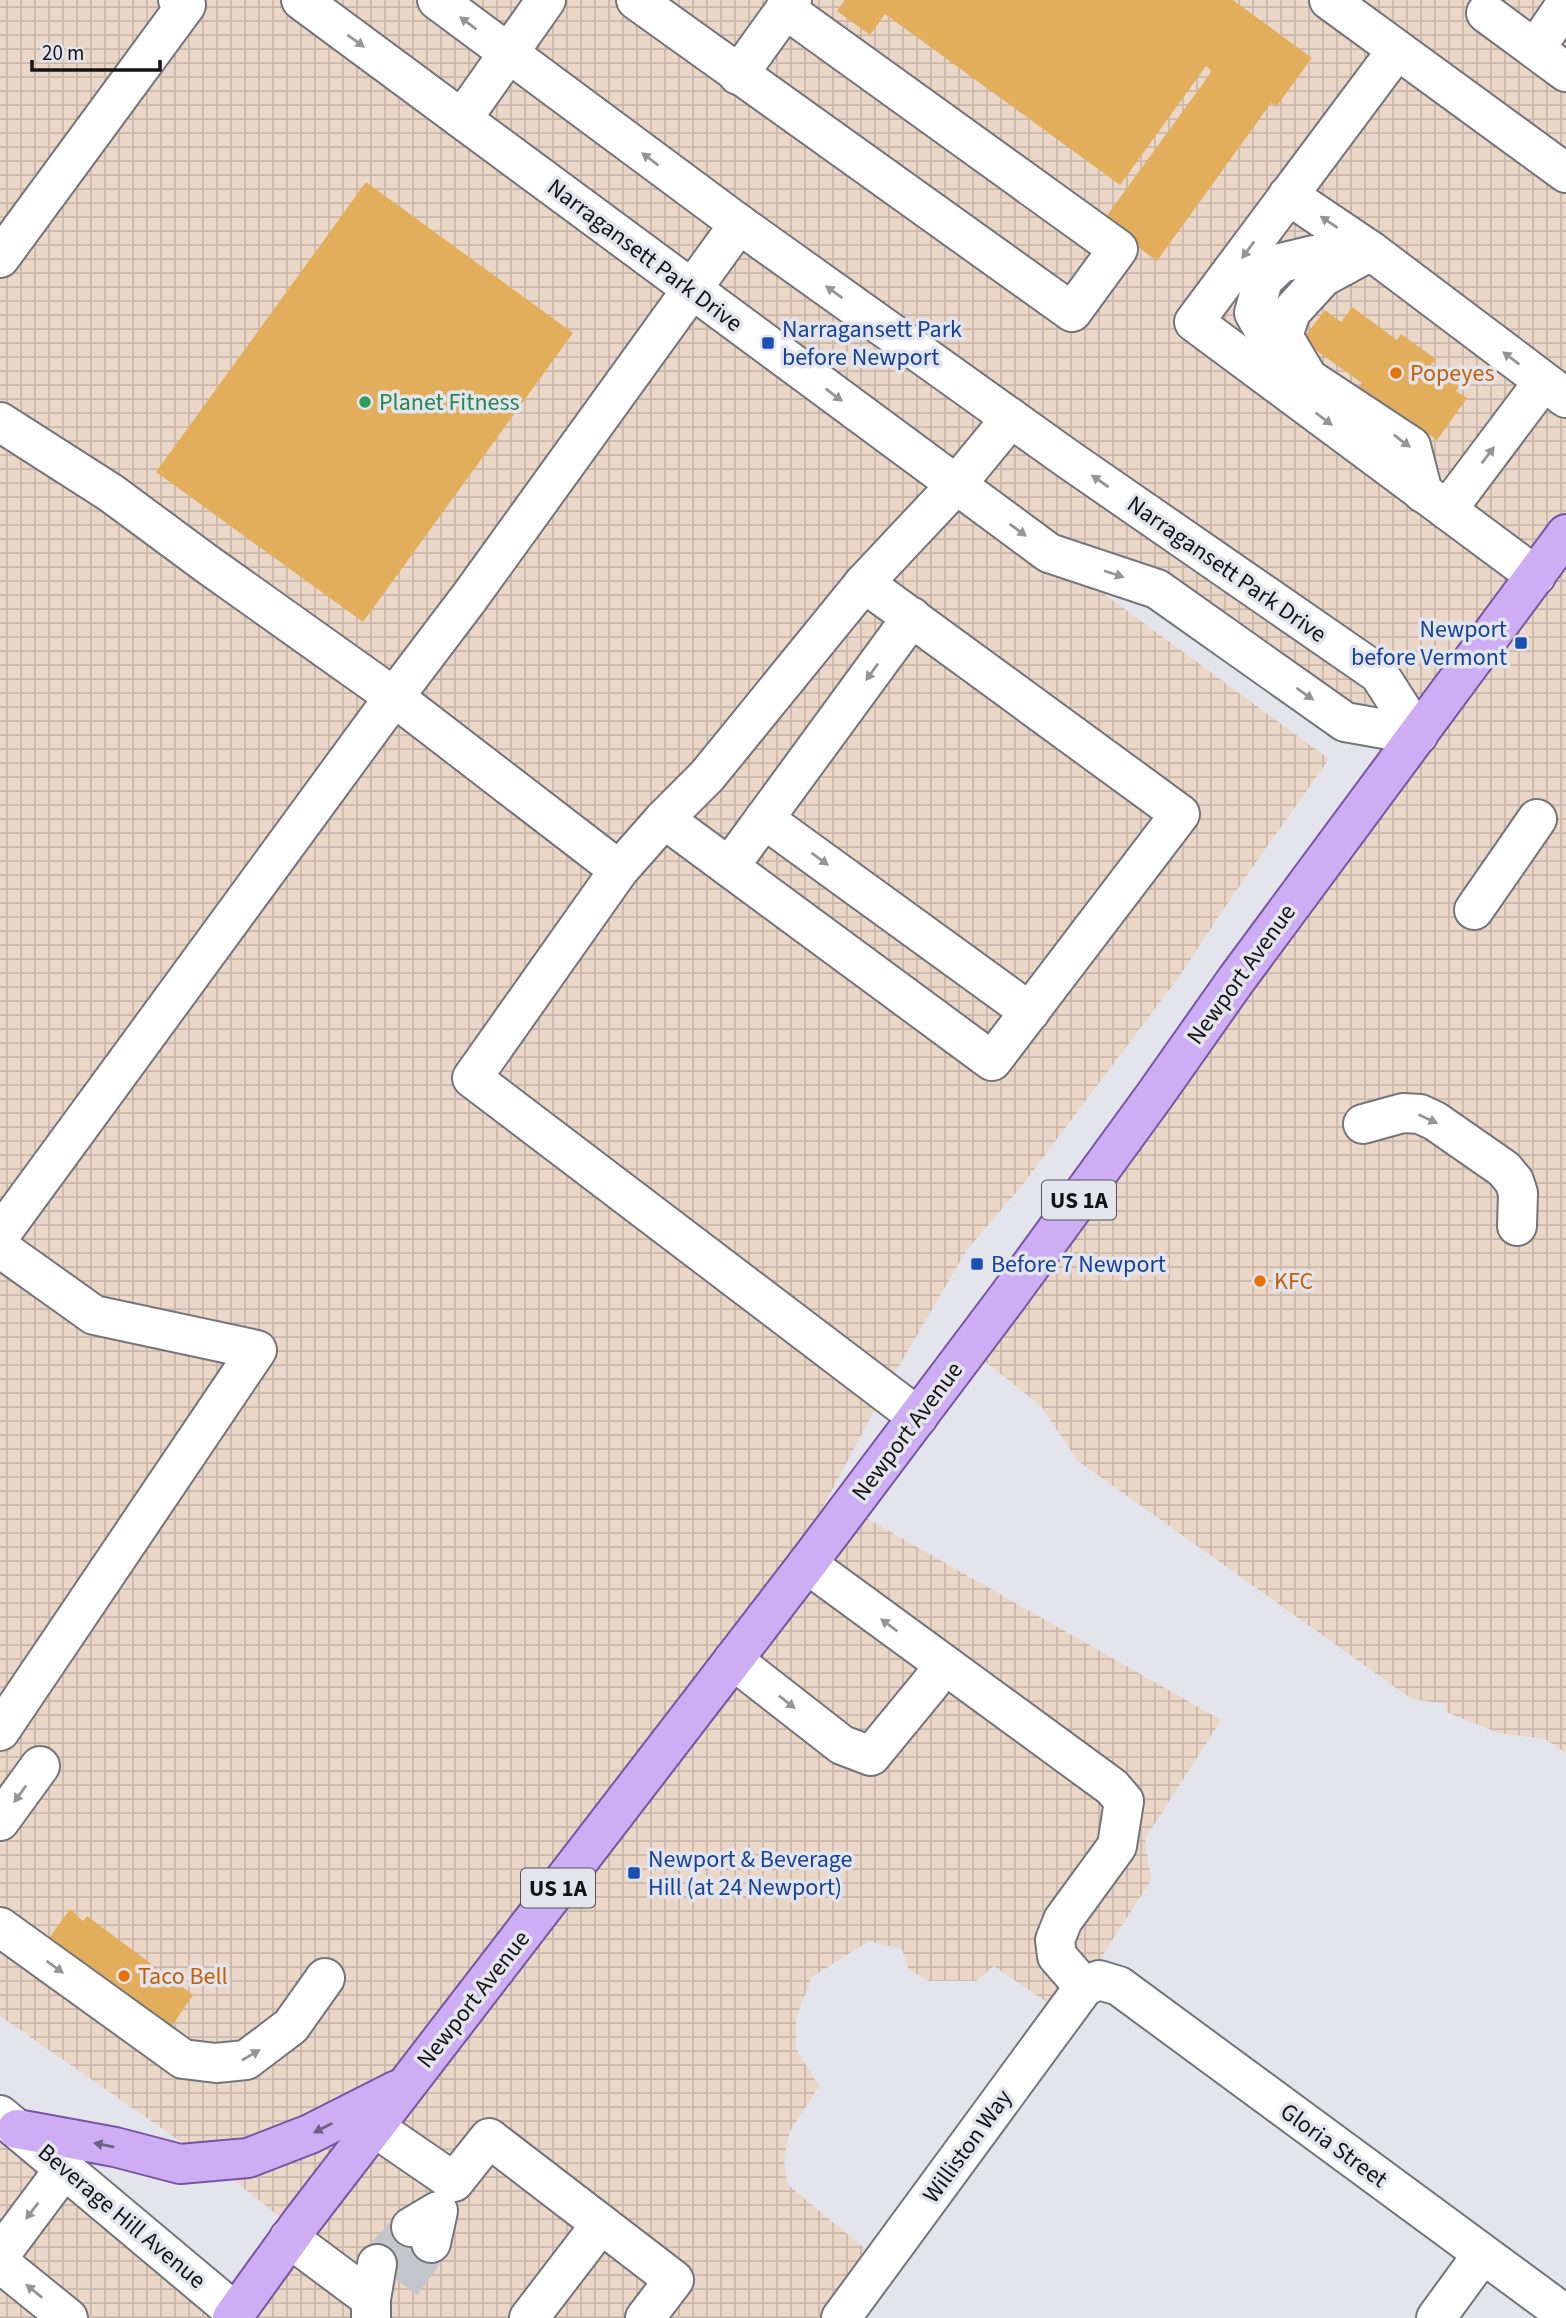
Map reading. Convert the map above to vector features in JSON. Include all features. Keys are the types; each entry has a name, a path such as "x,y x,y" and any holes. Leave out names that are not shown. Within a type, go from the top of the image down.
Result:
{"main road":[{"name":"Newport Avenue","path":"237,2316 289,2238 918,1417 1156,1095 1236,980 1418,735 1555,558"},
{"path":"9,2122 180,2164 248,2158 310,2134 405,2086"}],"street":[{"name":"Narragansett Park Drive","path":"301,0 1049,553 1157,589 1345,722 1418,735"},
{"name":"Narragansett Park Drive","path":"437,0 739,224 1011,418 1379,674 1418,735"},
{"path":"462,119 546,0"},
{"path":"636,0 738,75 1072,312 1118,249 788,5 738,75"},
{"path":"1329,0 1566,173"},
{"path":"0,258 184,2"},
{"path":"1483,4 1566,72"},
{"path":"1535,49 1566,4"},
{"path":"1391,45 1288,195 1194,322 1435,501 1555,558"},
{"path":"1288,195 1357,258 1555,390 1435,501"},
{"path":"0,1235 477,587 739,224"},
{"path":"1357,258 1323,277 1291,312 1283,336 1308,378 1411,446 1435,501"},
{"path":"918,1417 472,1078 619,870 707,776 864,583 956,485 1011,418"},
{"path":"0,422 111,493 394,697 619,870"},
{"path":"664,819 992,1061 1180,814 864,583"},
{"path":"729,867 912,617"},
{"path":"764,819 1030,1012"},
{"path":"1474,909 1537,820"},
{"path":"1363,1124 1403,1112 1420,1114 1435,1121 1504,1169 1514,1181 1518,1194 1517,1226"},
{"path":"0,1248 93,1315 257,1350 0,1731"},
{"path":"807,1564 1112,1787 1124,1801 1117,1846 1063,1920 1055,1940 1057,1956 1091,1984"},
{"path":"733,1660 842,1745 871,1756 932,1683 943,1665"},
{"path":"0,1821 40,1766"},
{"path":"0,1927 183,2059 216,2063 246,2060 291,2026 325,1978"},
{"name":"Gloria Street","path":"1091,1984 1119,1986 1566,2315"},
{"name":"Williston Way","path":"841,2318 1091,1984"},
{"name":"Beverage Hill Avenue","path":"9,2122 237,2316"},
{"path":"374,2127 434,2216 489,2138 674,2280 645,2318"},
{"path":"0,2255 65,2168"},
{"path":"529,2318 601,2224"},
{"path":"289,2238 380,2291"},
{"path":"1436,2318 1482,2255"},
{"path":"0,2263 68,2318"}],"shaded area":[{"path":"0,0 1566,0 1566,1753 1545,1739 1499,1733 1446,1712 1447,1704 1412,1699 1078,1461 1041,1406 969,1349 1417,735 1345,722 1225,637 1051,555 1329,759 1178,978 1023,1184 966,1251 885,1390 813,1526 852,1510 1221,1720 1145,1839 1151,1880 1092,1972 1061,2012 994,1966 976,1981 929,1981 909,1970 902,1949 869,1941 812,1977 796,2018 796,2049 819,2086 789,2133 784,2160 788,2185 875,2257 840,2318 0,2318 0,2116 238,2293 292,2227 219,2168 0,2016"}],"building":[{"path":"845,0 1233,0 1312,58 1276,107 1271,103 1157,261 1103,221 1212,71 1206,66 1120,185 885,14 870,35 837,11"},
{"name":"Planet Fitness","path":"366,182 573,333 363,622 156,472"},
{"name":"Popeyes","path":"1352,307 1397,340 1401,334 1437,360 1431,364 1460,385 1456,391 1467,398 1437,440 1359,387 1362,383 1318,352 1305,336 1325,310 1341,322"},
{"name":"Taco Bell","path":"70,1909 83,1921 87,1916 193,1995 163,2039 47,1941"}],"tunnel":[{"path":"377,2264 411,2227"},
{"path":"402,2284 431,2243"}],"place":[{"name":"Narragansett Park before Newport","path":"768,343"},
{"name":"Popeyes","path":"1396,373"},
{"name":"Planet Fitness","path":"365,402"},
{"name":"Newport before Vermont","path":"1521,643"},
{"name":"Before 7 Newport","path":"977,1264"},
{"name":"KFC","path":"1260,1281"},
{"name":"Newport & Beverage Hill (at 24 Newport)","path":"634,1873"},
{"name":"Taco Bell","path":"124,1976"}]}
